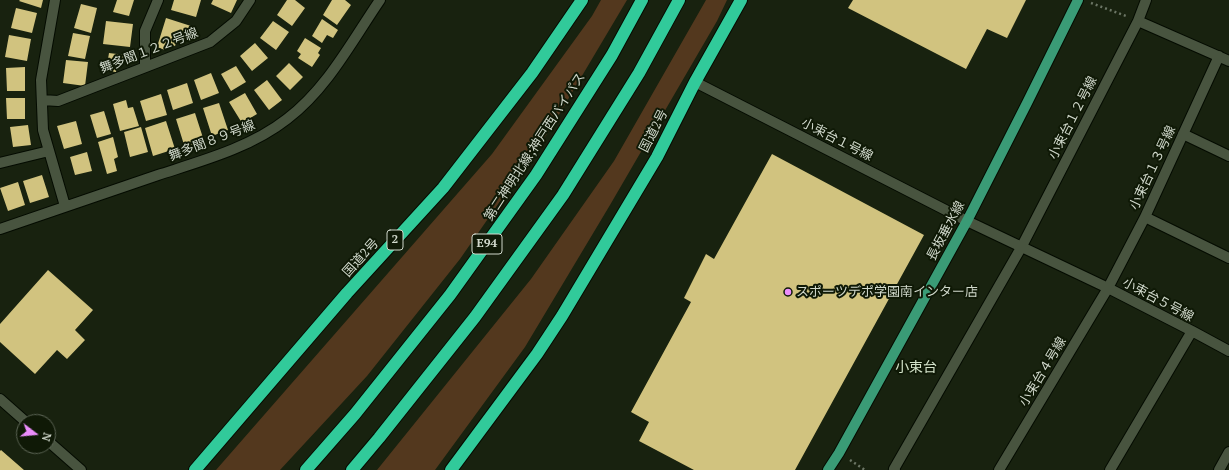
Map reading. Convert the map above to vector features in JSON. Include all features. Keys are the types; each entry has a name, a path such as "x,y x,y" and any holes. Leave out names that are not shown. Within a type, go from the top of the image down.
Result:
{"highway":[{"name":"国道2号","path":"195,470 347,293 443,188 532,74 582,0"},
{"name":"第二神明北線;神戸西バイパス","path":"306,470 354,414 450,295 536,175 612,55 642,0"},
{"name":"E94","path":"352,470 475,317 564,195 638,73 679,0"},
{"name":"国道2号","path":"451,470 537,354 562,316 657,157 695,82 741,0"},
{"path":"302,470 354,414"}],"main road":[{"name":"長坂垂水線","path":"828,470 839,453 967,221 1078,0"}],"street":[{"path":"55,0 41,80 43,130 65,206"},
{"path":"145,67 144,31 158,0"},
{"name":"舞多聞１２２号線","path":"42,100 58,101 210,42 236,21 250,0"},
{"name":"舞多聞８９号線","path":"0,229 194,163 260,138 288,119 315,93 380,0"},
{"name":"小束台１２号線","path":"1022,246 1138,21 1146,0"},
{"path":"1138,21 1229,61"},
{"name":"小束台１３号線","path":"1108,288 1145,217 1219,56"},
{"name":"小束台１号線","path":"695,82 967,221"},
{"path":"1183,134 1229,156"},
{"path":"0,163 49,151"},
{"path":"1145,217 1229,258"},
{"name":"小束台５号線","path":"967,221 1108,288 1192,331 1110,470"},
{"path":"895,470 894,469 1022,246"},
{"name":"小束台４号線","path":"1000,470 1108,288"},
{"path":"1192,331 1229,351"},
{"path":"0,399 17,414"},
{"path":"56,448 81,470"},
{"path":"1219,470 1229,452"}],"path":[{"path":"1090,3 1138,21"}],"shaded area":[{"path":"601,0 627,0 551,128 460,259 367,376 280,470 216,470 492,154 592,16"},
{"path":"706,0 727,0 717,21 610,205 525,347 435,470 377,470 531,279 614,161"}],"building":[{"path":"43,0 41,8 19,1"},
{"path":"117,0 134,0 129,16 113,12"},
{"path":"174,0 201,0 196,17 171,10"},
{"path":"213,0 237,0 231,13 211,4"},
{"path":"287,0 295,0 305,8 292,26 277,15"},
{"path":"332,0 345,0 351,5 337,25 323,15"},
{"path":"853,0 1026,0 1007,38 987,29 966,69 848,8"},
{"path":"81,4 97,8 91,33 74,28"},
{"path":"16,8 37,13 32,33 11,28"},
{"path":"166,18 191,26 187,41 178,38 175,46 167,43 165,50 157,47"},
{"path":"322,19 338,30 333,38 327,35 322,43 312,36"},
{"path":"106,21 133,24 130,47 103,44"},
{"path":"273,21 289,32 276,50 260,38"},
{"path":"73,33 90,36 85,59 68,56"},
{"path":"9,35 31,39 27,61 5,57"},
{"path":"305,38 321,48 318,53 320,55 312,67 298,58 301,54 297,51"},
{"path":"255,43 268,58 252,71 240,56"},
{"path":"109,53 125,55 124,61 118,60 116,72 106,71"},
{"path":"66,60 88,62 85,86 63,83"},
{"path":"289,63 303,77 290,90 276,76"},
{"path":"236,66 246,82 231,91 221,74"},
{"path":"25,67 25,91 7,91 6,68"},
{"path":"211,73 219,93 201,100 194,80"},
{"path":"267,80 282,100 269,110 254,90"},
{"path":"187,83 193,103 173,110 167,90"},
{"path":"245,93 257,114 242,123 229,102"},
{"path":"161,94 167,115 146,121 140,101"},
{"path":"6,98 25,98 25,119 7,119"},
{"path":"126,100 128,108 133,107 139,126 120,131 113,104"},
{"path":"219,103 228,130 212,136 203,108"},
{"path":"104,111 111,134 97,138 90,115"},
{"path":"195,113 204,141 185,148 176,119"},
{"path":"76,121 82,144 64,149 57,126"},
{"path":"166,121 175,149 153,156 145,128"},
{"path":"28,125 31,145 13,147 10,127"},
{"path":"141,127 148,152 130,157 124,132"},
{"path":"113,137 118,157 114,159 117,171 107,174 98,142"},
{"path":"87,152 92,171 75,175 70,157"},
{"path":"772,154 924,235 795,470 694,470 639,441 649,422 631,412 691,302 684,298 706,254 714,259"},
{"path":"42,175 49,197 30,203 23,181"},
{"path":"18,182 25,205 8,211 0,188"},
{"path":"48,270 93,310 75,330 85,340 67,359 57,350 35,374 0,342 0,324"},
{"path":"1,450 24,470 0,470"}],"place":[{"name":"スポーツデポ学園南インター店","path":"788,292"}],"district":[{"name":"小束台","path":"916,368"}]}
